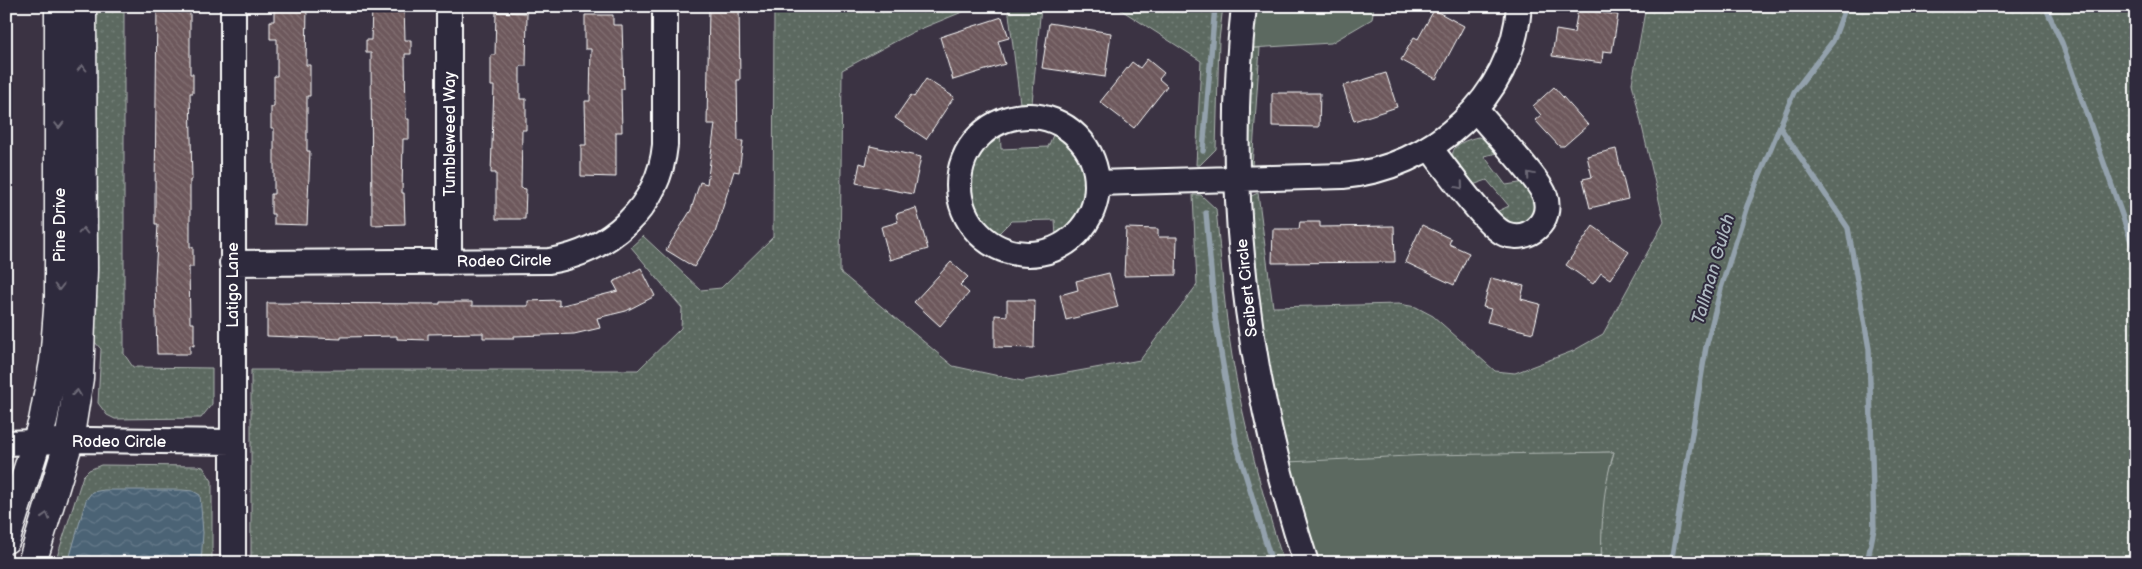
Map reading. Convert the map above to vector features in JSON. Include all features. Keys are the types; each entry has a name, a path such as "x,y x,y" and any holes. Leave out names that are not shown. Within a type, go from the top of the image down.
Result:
{"main road":[{"name":"Pine Drive","path":"6,539 36,442 50,386 58,316 59,6"},
{"name":"Pine Drive","path":"32,563 69,441 77,395 82,309 82,6"}],"street":[{"name":"Latigo Lane","path":"232,6 233,563"},
{"name":"Tumbleweed Way","path":"449,6 449,262"},
{"name":"Rodeo Circle","path":"232,263 449,262 562,259 592,248 618,232 635,216 655,185 664,156 665,6"},
{"name":"Seibert Circle","path":"1244,6 1238,91 1237,178 1244,284 1258,381 1284,493 1306,563"},
{"path":"1097,183 1357,174 1394,165 1430,148 1458,128 1476,110 1497,77 1506,57 1515,34 1519,6"},
{"path":"1430,148 1495,228 1514,236 1523,236 1535,230 1541,224 1547,210 1542,188 1476,110"},
{"path":"1022,116 1043,117 1070,130 1090,154 1097,183 1093,209 1080,232 1063,245 1033,254 1002,250 976,232 964,214 958,184 966,154 977,138 998,123 1022,116"},
{"name":"Rodeo Circle","path":"6,443 69,441 232,442"}],"shaded area":[{"path":"93,6 124,6 124,354 133,367 212,368 212,404 201,418 115,419 107,415 98,403 101,349 94,341"},
{"path":"774,6 977,6 913,32 842,70 840,272 953,366 1022,381 1140,360 1197,285 1193,195 1201,195 1216,209 1232,356 1254,460 1284,563 251,563 251,370 638,370 681,328 682,308 631,247 643,236 701,290 721,288 773,237"},
{"path":"1008,6 1041,6 1032,103 1020,103"},
{"path":"1115,6 1223,6 1219,40 1216,149 1200,165 1196,165 1201,61"},
{"path":"1256,6 1374,6 1372,19 1331,43 1252,48"},
{"path":"1646,6 2136,6 2136,563 1601,563 1602,509 1606,480 1614,452 1288,462 1265,351 1249,197 1258,193 1273,307 1399,304 1416,307 1433,316 1495,371 1515,373 1573,351 1603,334 1664,222 1632,83"},
{"path":"1252,48 1260,48 1252,166 1248,162"},
{"path":"1056,128 1070,139 1080,151 1087,165 1090,180 1085,210 1076,224 1064,236 1056,237 1055,220 1011,221 996,236 991,236 974,216 966,197 966,174 974,152 981,142 1000,130 1001,149 1048,147"},
{"path":"1478,137 1487,139 1502,152 1484,156 1506,185 1526,182 1539,212 1517,230 1494,213 1509,206 1487,180 1470,186 1454,163 1454,150 1458,145"},
{"path":"1614,452 1605,493 1601,563 1319,563 1288,462 1428,455"},
{"path":"101,465 203,467 212,481 212,563 55,563 83,476 89,470"}],"water":[{"path":"104,490 182,490 193,491 200,495 203,533 201,563 68,563 86,500 92,492"}],"building":[{"path":"157,6 190,6 190,74 193,74 193,93 190,93 192,180 190,180 190,247 193,247 193,267 189,267 190,323 194,323 194,346 190,345 190,354 157,354 155,278 158,224 155,224 155,192"},
{"path":"274,6 307,6 306,65 310,65 310,96 307,96 307,151 310,151 307,225 274,224 274,214 271,214 271,194 274,194 274,128 271,128 271,107 274,107 274,76 277,76 277,39 270,39 270,21 274,21"},
{"path":"372,6 404,6 405,40 411,40 411,54 405,54 406,119 409,119 409,139 403,139 402,193 404,193 405,224 372,225 371,53 366,53 366,40 371,40"},
{"path":"709,6 739,6 740,80 737,80 738,141 743,141 739,172 734,171 715,233 694,267 666,250 691,210 700,182 707,184 715,124 707,124"},
{"path":"1578,9 1618,15 1612,52 1603,51 1602,63 1552,56 1556,30 1574,33"},
{"path":"1434,10 1464,26 1436,79 1401,60 1414,37 1418,39"},
{"path":"496,12 527,13 526,66 520,66 520,99 526,99 526,130 522,130 521,188 526,189 525,219 496,219 496,173 491,173 494,86 491,86 491,55 495,55"},
{"path":"585,15 613,15 613,25 622,25 624,89 621,89 622,132 616,132 616,177 581,176 581,145 586,145 585,101 590,101 591,49 585,49"},
{"path":"1002,17 1009,38 998,41 1005,64 953,80 940,37"},
{"path":"1049,23 1111,33 1105,77 1042,68"},
{"path":"1147,59 1164,73 1159,79 1167,86 1134,128 1100,102 1132,62 1140,68"},
{"path":"1386,73 1397,107 1354,121 1343,86"},
{"path":"926,79 954,97 926,139 895,118 911,95 914,97"},
{"path":"1554,87 1588,125 1564,146 1559,146 1535,120 1541,115 1533,106"},
{"path":"1272,93 1320,93 1319,127 1272,126"},
{"path":"870,146 921,157 913,194 856,183 860,163 866,165"},
{"path":"1616,149 1628,199 1590,208 1583,179 1592,177 1587,156"},
{"path":"916,208 928,249 890,260 881,227 898,222 896,214"},
{"path":"1300,222 1320,222 1320,227 1394,226 1395,262 1272,263 1273,229 1299,229"},
{"path":"1422,225 1451,239 1449,244 1469,253 1454,285 1405,262"},
{"path":"1593,226 1629,252 1610,279 1601,273 1593,284 1566,265"},
{"path":"1126,228 1158,229 1158,237 1177,237 1176,275 1124,276"},
{"path":"951,262 968,277 960,285 969,293 940,326 914,302"},
{"path":"641,268 655,296 626,311 597,318 600,328 574,334 483,338 483,333 428,334 428,340 397,339 397,336 341,337 341,339 267,336 267,303 440,304 440,302 472,302 472,306 528,306 528,301 559,300 559,306 618,291 613,282"},
{"path":"1109,273 1118,307 1066,320 1060,295 1078,290 1076,281"},
{"path":"1491,278 1524,286 1521,299 1540,304 1533,333 1487,322 1491,309 1483,307"},
{"path":"1007,300 1035,300 1034,348 995,347 995,315 1007,316"}],"waterway":[{"path":"1203,151 1215,6"},
{"name":"Tallman Gulch","path":"1671,563 1706,347 1721,288 1747,206 1794,92 1833,41 1846,6"},
{"path":"2045,6 2062,43 2136,255"},
{"path":"1780,127 1848,228 1869,349 1874,529 1867,563"},
{"path":"1206,213 1215,317 1236,443 1272,563"}]}
